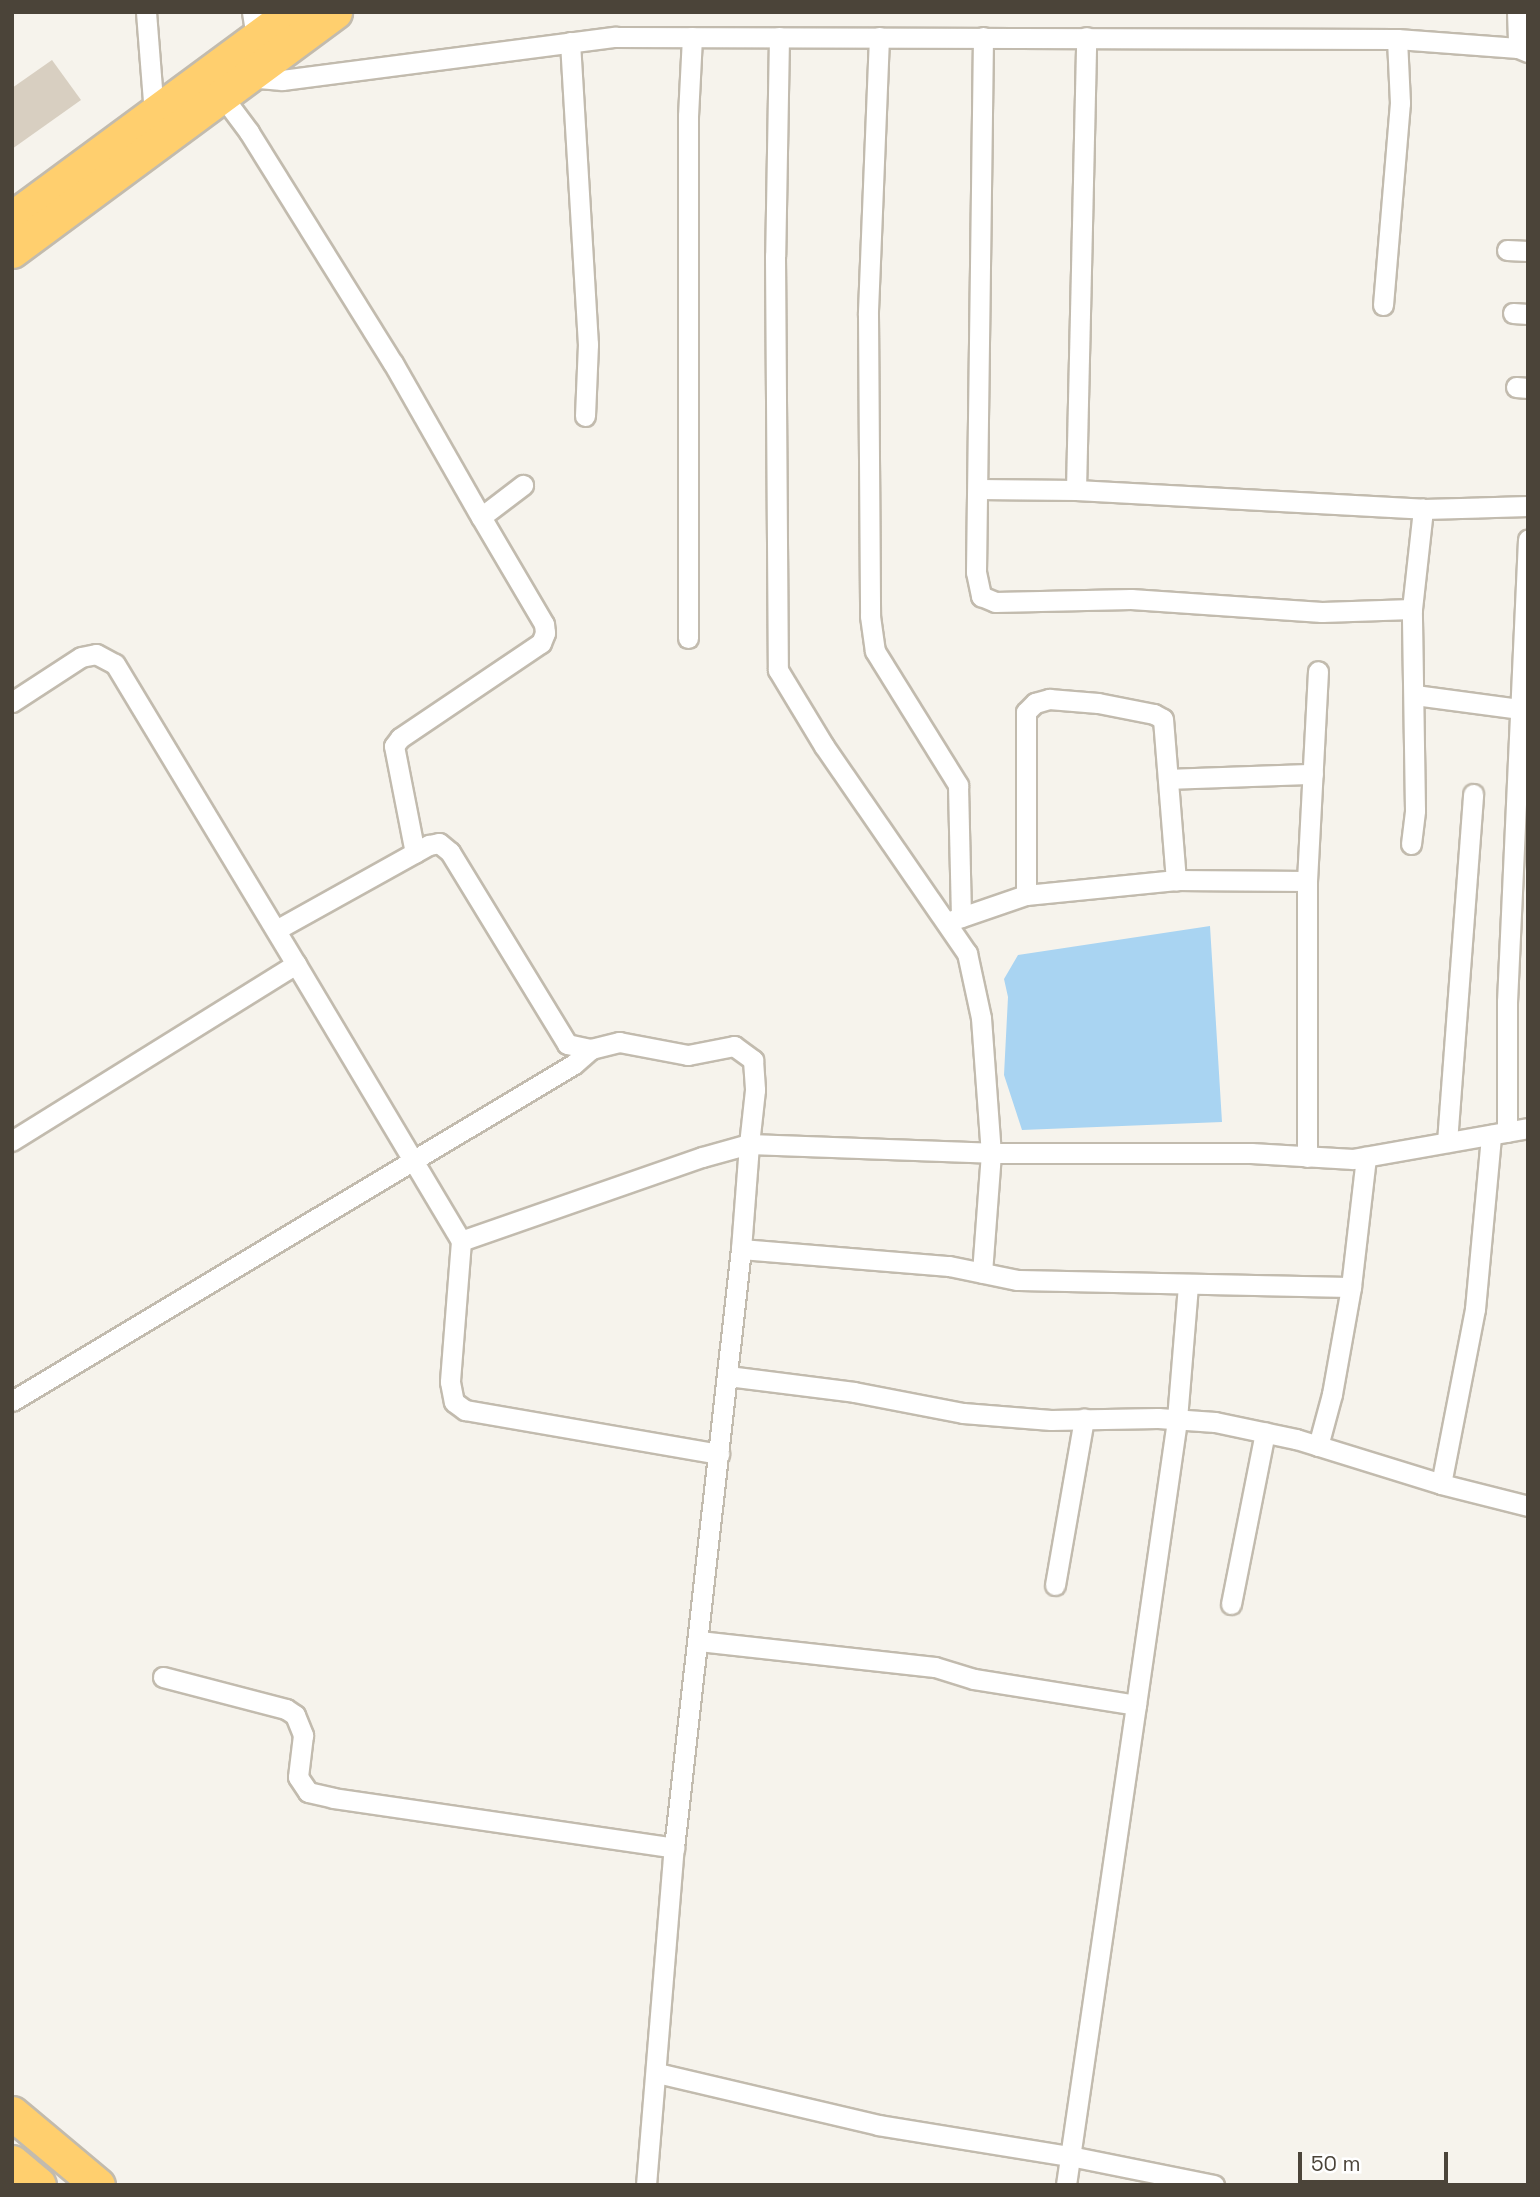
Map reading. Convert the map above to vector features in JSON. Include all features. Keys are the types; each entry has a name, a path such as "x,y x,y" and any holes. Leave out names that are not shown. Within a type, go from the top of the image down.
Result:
{"highway":[{"path":"12,251 226,77 254,25 292,12"},
{"path":"12,218 153,114 226,77 335,12"},
{"path":"12,2113 98,2185"},
{"path":"12,2162 39,2185"}],"street":[{"path":"146,12 153,114"},
{"path":"415,853 394,746 400,738 541,643 545,633 544,624 393,363 249,132 226,77 282,80 615,37 1397,39 1523,50 1517,12"},
{"path":"688,638 687,142 692,37"},
{"path":"779,37 775,256 778,670 824,746 953,920 967,953 981,1018 991,1153 982,1273"},
{"path":"879,37 867,315 870,616 875,651 958,785 953,920"},
{"path":"984,37 977,587 981,596 995,602 1131,598 1322,612 1412,609"},
{"path":"1076,489 1086,37"},
{"path":"1383,305 1400,103 1397,39"},
{"path":"570,42 588,344 585,416"},
{"path":"1507,250 1528,251"},
{"path":"481,517 523,485"},
{"path":"978,489 1076,489 1423,509 1528,506"},
{"path":"1411,844 1415,810 1412,609 1423,509"},
{"path":"1441,1484 1475,1309 1499,1133 1524,709 1528,539"},
{"path":"12,702 81,657 96,654 115,664 461,1241 450,1382 454,1402 465,1410 719,1454"},
{"path":"1307,1157 1307,881 1318,671"},
{"path":"1415,695 1524,709"},
{"path":"1026,895 1026,712 1035,703 1049,699 1098,703 1154,714 1163,719 1176,880"},
{"path":"1168,779 1313,774"},
{"path":"1447,1143 1473,794"},
{"path":"276,930 415,853 439,843 450,852 567,1044 591,1049"},
{"path":"953,920 1026,895 1176,880 1307,881"},
{"path":"12,1141 296,964"},
{"path":"12,1401 573,1064 591,1049 619,1042 688,1055 734,1046 753,1060 755,1090 741,1249 674,1848 646,2185"},
{"path":"461,1241 702,1157 749,1144 991,1153 1251,1153 1353,1159 1528,1128"},
{"path":"1318,1446 1332,1394 1351,1287 1366,1157"},
{"path":"741,1249 949,1266 1017,1280 1351,1287"},
{"path":"1066,2185 1177,1419 1188,1284"},
{"path":"727,1376 855,1392 964,1413 1215,1422 1318,1446 1441,1484 1528,1506"},
{"path":"1055,1585 1084,1419"},
{"path":"1231,1604 1265,1432"},
{"path":"699,1641 935,1667 974,1679 1136,1705"},
{"path":"163,1677 286,1709 295,1715 303,1735 298,1777 308,1792 346,1800 674,1848"},
{"path":"657,2073 878,2125 1070,2156 1211,2184"}],"water":[{"path":"1210,926 1222,1122 1022,1130 1004,1075 1008,997 1004,979 1018,955"}],"building":[{"path":"52,60 81,100 12,149 12,88"}]}
